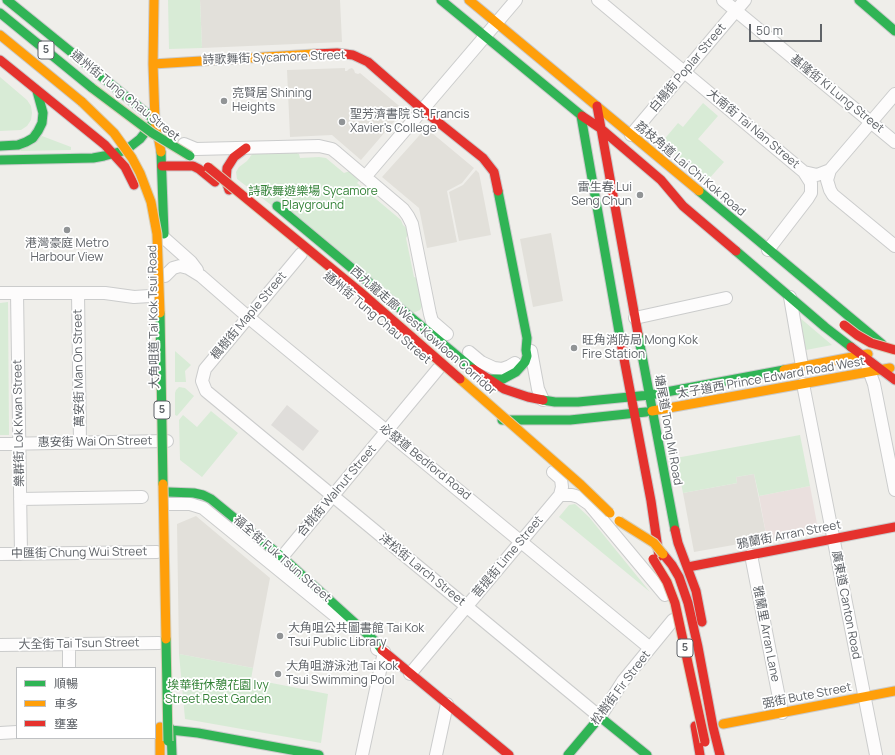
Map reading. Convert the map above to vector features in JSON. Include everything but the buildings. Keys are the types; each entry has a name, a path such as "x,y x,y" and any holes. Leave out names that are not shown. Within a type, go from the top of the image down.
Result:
{"main road":[{"name":"通州街 Tung Chau Street","path":"7,0 155,120"},
{"name":"大角咀道 Tai Kok Tsui Road","path":"154,0 153,64 155,120 162,155 168,356 168,504 162,730 160,755"},
{"name":"荔枝角道 Lai Chi Kok Road","path":"441,0 581,116 600,128 660,180 683,206 843,342 864,355 895,380"},
{"name":"荔枝角道 Lai Chi Kok Road","path":"469,0 597,106 765,255 842,310 893,351"},
{"path":"859,0 895,31"},
{"name":"西九龍走廊 West Kowloon Corridor","path":"0,13 127,115 152,133 208,167 225,180 359,291 581,485 619,521 645,549 662,572 675,603 708,755"},
{"name":"5","path":"0,35 82,102 114,133 132,158 140,173 151,202 157,234 160,273 168,755"},
{"name":"詩歌舞街 Sycamore Street","path":"153,64 348,54 359,57 368,62 423,110 483,158 494,172 526,344"},
{"path":"0,60 114,154 131,177 138,195"},
{"path":"0,146 18,145 26,142 33,138 38,131 42,123 43,113 42,103 37,91"},
{"name":"塘尾道 Tong Mi Road","path":"597,106 673,524 678,543 696,591 708,651"},
{"path":"581,116 651,501 660,564 673,620 700,755"},
{"path":"0,160 93,158 114,154 123,151 140,139 155,120"},
{"path":"231,195 226,181 227,168 234,157 246,148"},
{"name":"通州街 Tung Chau Street","path":"162,166 193,166 204,173 498,419 503,421 532,421"},
{"path":"208,167 245,185"},
{"name":"荔枝角道 Lai Chi Kok Road","path":"660,180 685,194"},
{"name":"太子道西 Prince Edward Road West","path":"272,202 484,377 516,393 544,400 566,402 650,395 802,366 893,351"},
{"path":"150,296 161,294 165,281"},
{"path":"842,310 858,338 864,355"},
{"path":"838,320 857,335 872,343 893,351"},
{"path":"484,377 503,379 516,372 525,362 527,356 526,344"},
{"name":"太子道西 Prince Edward Road West","path":"532,421 570,420 635,414 895,367"},
{"name":"大角咀道 Tai Kok Tsui Road","path":"153,447 157,552 158,643 162,730 172,755"},
{"name":"福全街 Fuk Tsun Street","path":"168,492 183,492 203,495 211,500 282,558 376,642 384,652 509,755"},
{"path":"619,521 654,543 672,564 679,577 688,603 720,755"},
{"name":"鴉蘭街 Arran Street","path":"688,567 895,527"},
{"name":"弼街 Bute Street","path":"722,724 895,691"},
{"path":"720,713 724,736 724,755"},
{"name":"松樹街 Fir Street","path":"568,755 600,717"},
{"name":"洋松街 Larch Street","path":"600,717 647,755"},
{"path":"162,730 198,733 276,751 319,755"}],"street":[{"path":"365,177 516,0"},
{"name":"大南街 Tai Nan Street","path":"598,0 804,172 817,175 830,170"},
{"name":"基隆街 Ki Lung Street","path":"722,0 895,142"},
{"name":"白楊街 Poplar Street","path":"631,136 745,0"},
{"path":"895,94 830,170 827,180 833,195 895,246"},
{"name":"通州街 Tung Chau Street","path":"155,120 189,147 196,149 325,147 337,153 403,209 408,216 412,224 432,321 481,362 494,368 510,366 517,361 526,344"},
{"path":"765,255 811,193 811,183 804,172"},
{"name":"必發道 Bedford Road","path":"164,238 191,262 201,276"},
{"name":"楓樹街 Maple Street","path":"202,381 205,369 301,254"},
{"name":"必發道 Bedford Road","path":"165,281 173,268 180,266 188,268 201,276 248,317 650,648"},
{"path":"0,293 105,293 134,297 150,296"},
{"name":"樂群街 Lok Kwan Street","path":"17,293 21,554"},
{"name":"萬安街 Man On Street","path":"78,293 80,443"},
{"path":"790,297 802,366"},
{"path":"635,318 726,298"},
{"name":"詩歌舞街 Sycamore Street","path":"526,344 531,349 538,388 544,400"},
{"path":"864,355 874,384 895,490"},
{"name":"合桃街 Walnut Street","path":"282,558 438,369"},
{"name":"洋松街 Larch Street","path":"202,381 204,388 209,394 600,717"},
{"name":"廣東道 Canton Road","path":"803,384 876,755"},
{"path":"532,421 524,430 523,441 525,446 561,479 562,487 560,495 572,495 589,504 668,599"},
{"name":"惠安街 Wai On Street","path":"0,444 80,443 153,447 167,442"},
{"path":"561,479 572,470 575,470 616,506 620,516 617,537"},
{"name":"菩提街 Lime Street","path":"410,674 560,495"},
{"path":"20,499 142,497"},
{"name":"福全街 Fuk Tsun Street","path":"168,504 190,504 203,508 371,647 384,652"},
{"name":"中匯街 Chung Wui Street","path":"0,554 157,552"},
{"name":"雅蘭里 Arran Lane","path":"751,555 782,713"},
{"name":"松樹街 Fir Street","path":"600,717 623,681 673,620"},
{"name":"大全街 Tai Tsun Street","path":"0,645 158,643"},
{"path":"69,644 69,667"},
{"path":"362,755 384,652"},
{"path":"436,755 447,704"},
{"path":"0,732 16,732"}],"shaded area":[{"path":"200,0 340,0 342,42 202,48"},
{"name":"聖芳濟書院 St. Francis Xavier's College","path":"345,68 345,71 352,68 355,73 360,73 404,110 361,160 332,135 290,137 287,70"},
{"path":"426,128 474,168 462,183 447,191 457,242 427,248 419,208 382,177"},
{"path":"476,170 479,173 491,235 459,241 449,192 463,185"},
{"path":"551,233 563,301 533,307 520,239"},
{"path":"287,405 319,431 303,451 271,425"},
{"path":"754,474 767,539 694,552 683,493 737,483 736,477"},
{"path":"810,486 818,529 767,539 759,496"},
{"path":"196,516 270,578 253,668 179,654 177,524"}],"green space":[{"path":"168,0 200,0 202,48 169,49"},
{"path":"0,77 27,100 31,106 31,120 27,126 21,130 0,131"},
{"path":"703,103 718,116 698,139 724,162 707,181 662,142 678,123 683,127"},
{"path":"42,136 71,147 71,150 20,151"},
{"name":"詩歌舞遊樂場 Sycamore Playground","path":"290,150 299,154 300,158 326,158 344,173 350,171 361,179 357,183 401,220 403,225 410,231 406,238 414,277 418,278 424,303 420,310 413,313 237,179 236,172 239,167 247,161 253,153"},
{"path":"8,302 9,435 0,435 0,303"},
{"path":"799,317 832,345 806,350"},
{"path":"175,351 191,365 185,371 186,382 175,382"},
{"path":"179,387 185,388 194,396 177,416 175,415 175,393"},
{"path":"211,411 238,433 202,477 180,460 179,420 183,415 197,427"},
{"path":"800,435 810,486 759,496 754,474 736,477 737,483 683,493 676,458"},
{"path":"575,504 589,517 650,592 559,517 569,505"},
{"name":"埃華街休憩花園 Ivy Street Rest Garden","path":"179,654 253,668 251,679 328,694 321,743 185,719"}],"traffic: fast":[{"path":"7,0 155,120"},
{"path":"441,0 582,116"},
{"path":"859,0 895,31"},
{"path":"0,13 92,88"},
{"path":"92,88 152,133 190,156"},
{"path":"0,146 18,145 26,142 33,138 38,131 42,123 43,113 37,91"},
{"path":"581,116 621,343"},
{"path":"0,160 93,158 104,156 123,151 131,146 140,139 155,120"},
{"path":"161,152 164,234"},
{"path":"498,191 527,338 526,350"},
{"path":"699,191 882,344"},
{"path":"277,206 473,369"},
{"path":"736,251 825,327 851,347"},
{"path":"160,313 163,484"},
{"path":"638,334 675,530"},
{"path":"487,379 503,379 516,372 525,362 527,356 526,350"},
{"path":"543,400 555,402 578,402 650,395 784,370"},
{"path":"502,420 570,420 646,412"},
{"path":"168,492 194,493 211,499 282,557 376,642 382,650"},
{"path":"166,639 168,741"},
{"path":"568,755 600,717 647,755"},
{"path":"171,729 172,755"},
{"path":"171,730 198,733 319,755"}],"traffic: slow":[{"path":"154,0 153,64 155,120 161,152"},
{"path":"469,0 699,191"},
{"path":"0,35 82,102"},
{"path":"153,64 314,54"},
{"path":"82,102 114,133 132,158 140,173 151,202 157,234 160,313"},
{"path":"784,370 868,354"},
{"path":"652,411 890,368"},
{"path":"460,379 581,485 610,513"},
{"path":"163,484 166,639"},
{"path":"619,521 654,543 663,554"},
{"path":"723,724 895,691"},
{"path":"160,727 160,755"}],"traffic: jam":[{"path":"314,54 337,53 353,55 368,62 423,110 483,158 494,172 498,191"},
{"path":"0,60 105,145 125,167 134,185"},
{"path":"597,106 638,334"},
{"path":"582,116 600,128 661,180 683,206 736,251"},
{"path":"229,190 226,181 227,168 234,157 246,148"},
{"path":"162,166 193,166 215,182"},
{"path":"208,167 359,291 460,379"},
{"path":"844,325 871,343 895,350"},
{"path":"621,343 651,501 659,556"},
{"path":"851,347 895,380"},
{"path":"473,369 504,389 543,400"},
{"path":"688,567 895,527"},
{"path":"675,530 678,543 696,591 702,622"},
{"path":"663,554 679,577 688,603 720,755"},
{"path":"653,559 667,582 675,603 705,742"},
{"path":"382,650 509,755"},
{"path":"695,726 700,755"}],"place":[{"name":"亮賢居 Shining Heights","path":"224,101"},
{"name":"聖芳濟書院 St. Francis Xavier's College","path":"342,122"},
{"name":"雷生春 Lui Seng Chun","path":"640,195"},
{"name":"港灣豪庭 Metro Harbour View","path":"67,230"},
{"name":"旺角消防局 Mong Kok Fire Station","path":"574,348"},
{"name":"大角咀公共圖書館 Tai Kok Tsui Public Library","path":"280,636"},
{"name":"大角咀游泳池 Tai Kok Tsui Swimming Pool","path":"278,674"}]}
